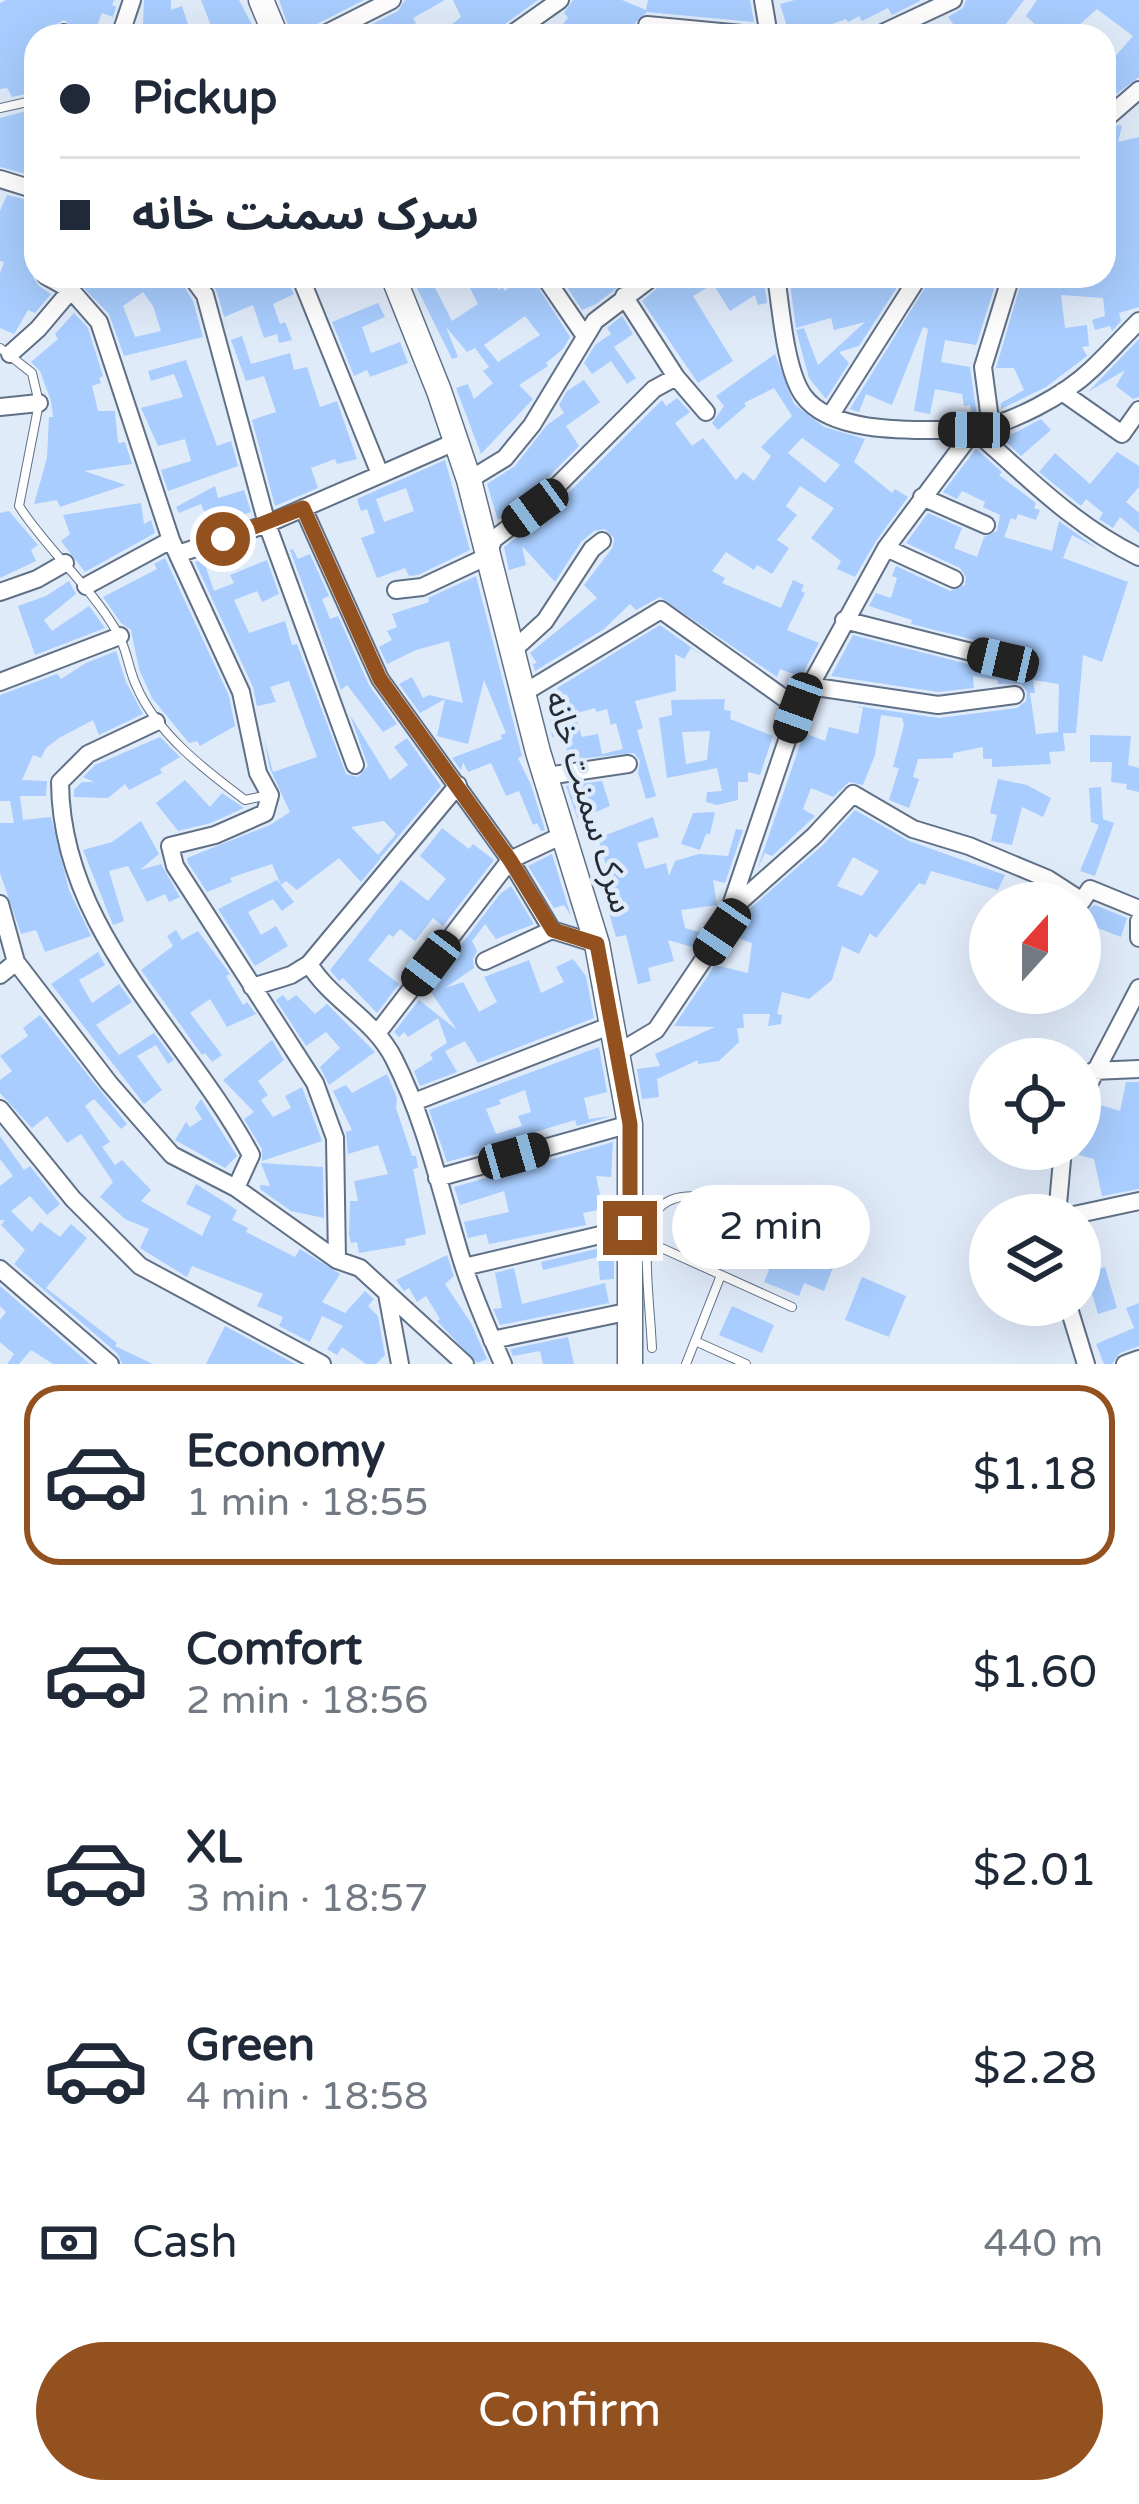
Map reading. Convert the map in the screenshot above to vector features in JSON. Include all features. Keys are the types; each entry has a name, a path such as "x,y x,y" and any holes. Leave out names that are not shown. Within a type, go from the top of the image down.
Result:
{"street":[{"path":"345,24 392,0"},
{"path":"526,24 560,0"},
{"path":"902,24 953,0"},
{"path":"1116,110 1139,90"},
{"path":"67,288 100,322 175,547 241,692 258,773 270,795 265,814 215,836 170,846 175,866 315,1083 335,1138 337,1260"},
{"path":"200,288 210,310 267,524 356,765"},
{"path":"305,288 380,474"},
{"name":"سرک سمنت خانه","path":"398,288 440,391 469,480 522,694 597,944 630,1124 638,1235 630,1364"},
{"path":"552,288 585,336"},
{"path":"469,480 505,458 519,442 596,321 636,288"},
{"path":"778,288 804,397 830,416 862,426 982,428 1067,514 1099,538 1139,557"},
{"path":"830,416 900,288"},
{"path":"982,428 983,367 1007,288"},
{"path":"5,351 38,329 71,290"},
{"path":"624,296 676,376 706,412"},
{"path":"619,1052 656,1030 722,932 798,708 886,548 922,496 982,428 1062,392 1136,329"},
{"path":"396,590 422,587 486,556 494,538 535,508 654,388 676,376"},
{"path":"1062,392 1122,434 1139,410"},
{"path":"0,407 39,403"},
{"path":"86,586 175,547 267,524 455,442"},
{"path":"922,496 986,525"},
{"path":"303,508 380,679 510,860 553,930 597,944"},
{"path":"512,652 545,621 602,541"},
{"path":"886,548 954,579"},
{"path":"0,592 65,563"},
{"path":"522,694 661,610 798,708"},
{"path":"844,620 1003,660"},
{"path":"0,682 120,636"},
{"path":"809,686 938,705 1015,695"},
{"path":"156,722 88,754 60,782 60,810 82,890 108,947 218,1098 251,1154 236,1188"},
{"path":"547,776 628,764"},
{"path":"252,987 309,964 458,785"},
{"path":"732,909 853,794 914,829 970,846 1048,879 1082,901 1090,889 1139,909"},
{"path":"379,1031 510,860 566,834"},
{"path":"0,904 16,962 172,1155 236,1188 337,1260 360,1268 465,1364"},
{"path":"1139,921 1139,938"},
{"path":"485,961 553,930"},
{"path":"0,974 16,962"},
{"path":"309,964 319,980 379,1031 414,1102 464,1267 503,1364"},
{"path":"1101,1058 1139,988"},
{"path":"414,1102 613,1025"},
{"path":"1101,1071 1139,1069"},
{"path":"0,1109 73,1199 140,1265 322,1364"},
{"path":"437,1178 630,1124"},
{"path":"1101,1209 1139,1201"},
{"path":"464,1267 638,1235"},
{"path":"0,1269 110,1364"},
{"path":"386,1293 400,1364"},
{"path":"492,1340 631,1311"},
{"path":"1074,1326 1086,1364"},
{"path":"1125,1364 1139,1359"}],"lane":[{"path":"5,351 32,373 39,403 19,506 37,534 86,586 120,636 136,686 156,722 245,800 270,795"},
{"path":"652,1348 638,1235 656,1209 672,1198 721,1197 771,1216"},
{"path":"638,1235 792,1307"},
{"path":"686,1364 722,1275"},
{"path":"695,1341 746,1364"}],"building":[{"path":"114,0 116,7 113,17 102,13 98,24 64,20 24,24 24,94 12,97 7,88 0,89 0,3"},
{"path":"144,0 171,0 171,10 182,6 188,24 143,24"},
{"path":"201,0 239,0 252,24 210,24"},
{"path":"279,0 364,0 317,24 288,24"},
{"path":"405,0 445,0 413,18 414,24 373,24 398,11"},
{"path":"453,0 538,0 505,24 452,24 461,17"},
{"path":"573,0 622,0 646,10 648,0 750,0 754,22 647,12 635,24 563,24 568,18 564,13"},
{"path":"920,0 892,15 888,8 862,21 859,16 832,24 786,24 780,4"},
{"path":"966,0 1024,0 1006,24 953,24 948,17 963,8"},
{"path":"1037,0 1139,0 1139,77 1116,94 1116,56 1133,36 1097,9 1080,24 1035,24 1026,16"},
{"path":"24,112 24,173 0,167 0,118"},
{"path":"1116,126 1122,126 1118,142 1139,137 1139,307 1119,313 1121,321 1112,331 1110,326 1095,330 1092,320 1105,316 1103,298 1061,295 1065,328 1087,325 1089,346 1082,347 1087,356 1046,387 1001,409 1001,403 1024,390 1014,368 996,368 1019,288 1116,288"},
{"path":"7,195 24,199 24,288 42,288 51,294 35,313 28,310 14,334 0,328 4,262 0,261 0,211"},
{"path":"84,288 185,288 203,337 124,356 109,314","holes":["143,292 161,331 135,337 123,306"]},
{"path":"214,288 291,288 294,294 273,304 292,340 279,343 277,334 264,338 253,305 224,317"},
{"path":"417,288 435,288 452,321 478,304 470,288 539,288 570,337 548,366 519,385 533,399 481,454 456,388 468,384 474,399 493,383 483,371 489,367 475,348 467,352 446,327 458,357 452,359","holes":["525,316 540,335 498,362 484,345"]},
{"path":"568,288 617,288 596,304 582,310"},
{"path":"657,288 706,288 693,296 733,361 698,383 642,301"},
{"path":"716,288 765,288 767,303 758,305 755,295 730,311"},
{"path":"791,288 896,288 859,346 839,352 849,363 826,399 809,378 796,330 804,328 818,365 865,322 834,330 831,318 796,328"},
{"path":"925,288 994,288 974,352 976,345 945,340 941,362 970,367 977,416 972,417 970,405 964,406 962,394 935,389 930,414 914,411 928,329 923,327 892,405 866,394 859,412 850,409"},
{"path":"378,303 385,317 362,327 371,353 400,342 408,363 370,377 367,370 354,376 332,322"},
{"path":"74,313 88,328 103,376 101,383 92,386 98,411 115,411 118,443 125,442 132,464 84,471 126,485 60,507 57,500 34,504 47,458 49,417 53,417 40,371 31,362 58,339 55,334"},
{"path":"622,316 633,334 614,347 636,378 627,384 611,361 592,374 584,363 595,345 611,334 607,328"},
{"path":"242,336 251,364 290,353 294,370 307,367 320,407 337,401 357,459 337,464 335,459 311,468 318,488 275,506 252,420 276,412 264,376 246,381 231,340"},
{"path":"1139,339 1139,397 1133,399 1116,386 1125,370 1088,392"},
{"path":"775,354 794,404 824,427 865,439 854,462 892,493 895,489 908,497 855,577 837,569 841,561 811,538 834,508 800,486 786,506 797,515 777,540 789,548 772,574 757,565 754,570 726,552 712,571 725,578 722,583 781,608 793,580 804,585 801,591 805,593 787,630 819,643 801,677 780,669 777,677 660,597 636,610 630,604 604,629 535,671 533,664 537,663 530,653 597,598 584,585 613,547 614,538 605,529 594,531 581,542 555,582 522,546 526,565 509,570 504,547 544,517 662,400 666,406 677,398 690,412 675,423 692,446 703,438 736,480 743,472 754,481 771,456 761,447 792,416 774,388 744,403 718,430 712,423 724,406 716,396","holes":["802,438 840,465 825,483 788,453"]},
{"path":"186,360 217,446 231,441 238,466 168,491 161,470 191,461 185,439 158,446 141,408 183,397 174,374 151,381 148,371"},
{"path":"584,380 600,402 566,426 579,446 498,520 487,484 515,466 547,425 564,413 559,405 567,391"},
{"path":"1041,419 1051,430 1021,456 1003,439"},
{"path":"976,449 1040,510 1036,520 1018,514 1016,520 1011,518 1004,537 1052,551 1059,521 1098,549 1072,535 1063,558 1128,582 1102,662 1083,655 1076,733 1063,733 1065,751 1049,752 1051,764 992,767 992,759 983,759 983,747 953,753 953,758 918,759 913,777 919,779 909,808 889,800 899,768 893,767 902,718 881,715 875,755 863,785 849,782 833,797 811,788 803,809 815,816 772,856 765,853 757,870 804,733 825,741 829,727 858,734 863,708 856,706 939,718 1017,708 1026,701 1021,684 998,684 973,676 974,688 938,692 831,676 853,635 1000,672 1013,668 1015,655 1007,648 911,624 912,620 869,606 876,593 891,598 896,566 950,591 965,585 960,568 906,543 928,513 962,528 954,548 977,557 984,537 997,531 1000,515 962,491 957,499 943,492","holes":["1033,680 1059,684 1058,732 1036,734 1030,693 1035,693"]},
{"path":"1117,452 1139,466 1139,487 1126,502 1139,513 1139,533 1120,517 1113,528 1099,519 1103,513 1086,499 1081,506 1039,472 1055,453 1090,484"},
{"path":"445,460 470,550 418,575 409,576 405,568 377,578 361,538 375,533 367,509 361,511 357,499","holes":["406,488 414,511 384,522 376,499"]},
{"path":"215,486 218,498 244,490 251,512 210,526 201,504 179,513 176,507"},
{"path":"141,503 144,524 151,520 155,533 85,572 61,541 70,534 63,515"},
{"path":"9,511 38,545 31,550 36,561 0,578 0,513"},
{"path":"293,549 298,559 310,554 329,596 322,599 330,619 338,616 369,685 397,724 383,732 347,685 341,690"},
{"path":"165,558 229,696 235,726 200,746 197,741 189,743 152,698 139,669 131,630 103,597 157,569 154,564"},
{"path":"203,559 214,591 234,583 230,575 267,560 279,594 262,602 257,591 234,600 249,633 285,621 346,774 358,777 368,766 350,715 390,780 408,765 394,747 407,738 441,786 378,855 381,858 361,882 339,858 297,890 286,881 281,885 272,864 230,878 232,882 207,892 188,863 187,858 270,825 290,812 270,769 264,738 273,772 317,757 289,681 270,687 276,702 257,706 253,687 195,562","holes":["384,821 396,834 378,855 351,827"]},
{"path":"476,576 522,756 518,758 545,830 533,825 519,791 506,796 491,763 468,772 463,762 461,770 452,758 502,739 506,733 484,680 468,744 437,736 445,699 420,713 399,684 412,677 423,698 429,695 463,703 449,641 387,664 379,647 392,640 387,631 397,627 392,614 429,602 428,598"},
{"path":"69,581 76,594 44,620 52,631 89,606 105,628 35,655 18,606"},
{"path":"660,625 706,658 691,648 684,659 675,654 676,691 635,701 643,728 637,730 656,796 646,799 638,772 640,761 634,753 569,760 563,734 552,737 548,704 560,701 557,688","holes":["595,708 596,712 607,709 623,749 602,754 598,734 582,737 574,714"]},
{"path":"116,651 143,714 99,735 93,720 59,738 41,758 33,755 22,780 47,781 46,796 20,796 23,820 51,817 69,890 91,936 45,952 36,930 21,934 0,873 0,823 14,823 10,801 0,801 0,695 57,674 61,679"},
{"path":"725,699 724,710 731,711 730,719 773,736 760,775 748,772 748,782 738,782 738,800 717,805 706,802 707,792 722,791 717,768 667,778 659,718 672,715 671,700","holes":["710,731 707,760 686,764 682,732"]},
{"path":"1090,735 1131,736 1128,765 1139,768 1139,792 1111,782 1112,762 1090,762"},
{"path":"160,737 180,757 160,769 162,773 129,790 125,784 108,798 74,797 82,782 94,782 83,777 95,765"},
{"path":"998,779 1027,785 1051,798 1043,817 1022,807 1012,845 991,841 997,815 990,813"},
{"path":"185,780 210,807 222,793 244,808 178,831 156,803"},
{"path":"602,781 610,806 578,820 566,786"},
{"path":"1101,787 1103,819 1114,823 1095,876 1080,871 1099,825 1091,822 1089,788"},
{"path":"855,810 909,841 1005,875 1002,882 970,882 931,871 925,885 919,883 876,938 870,933 859,954 842,946 832,980 809,999 782,992 777,1014 782,1015 781,1024 768,1026 770,1014 743,1014 744,1028 737,1028 739,1042 719,1061 698,1064 698,1060 657,1079 659,1097 642,1099 637,1069 660,1066 655,1054 715,1027 674,1026 715,965 748,973 752,943 734,937 740,917 823,845","holes":["853,857 879,871 862,896 837,886"]},
{"path":"715,812 700,850 681,844 693,813"},
{"path":"653,817 659,837 637,843 645,869 666,863 669,876 675,861 699,854 728,856 736,829 743,830 725,883 713,880 717,905 681,910 685,928 705,934 696,948 668,940 674,961 648,968 651,981 638,984 626,935 616,937 602,888 612,885 598,838"},
{"path":"141,821 159,854 140,870 161,864 180,897 169,902 165,894 147,902 128,866 109,871 124,921 113,925 83,850 112,842"},
{"path":"442,828 469,849 473,844 494,860 443,926 433,918 415,941 400,929 393,937 389,934 368,960 399,984 377,1013 330,970 401,880 428,901 446,879 420,856"},
{"path":"552,854 571,916 564,905 554,908 528,866"},
{"path":"277,880 294,902 282,911 273,899 248,912 261,935 276,926 288,946 255,966 218,909"},
{"path":"511,886 534,924 496,939 485,924 472,941 477,951 474,968 445,988 463,982 479,1012 497,1002 484,977 529,960 541,993 564,982 556,967 573,959 586,976 594,1018 478,1063 465,1041 445,1051 457,1072 420,1086 414,1071 447,1043 438,1018 408,1037 394,1032 419,1000 457,1030 428,988"},
{"path":"1101,907 1127,918 1121,937 1101,929"},
{"path":"176,930 182,940 198,931 230,974 226,976 243,1005 247,1002 256,1014 227,1027 210,999 190,1013 222,1055 212,1062 202,1055 141,970 173,946 167,936"},
{"path":"98,952 105,965 79,980 92,1003 119,984 132,1002 96,1025 119,1055 154,1033 174,1060 168,1064 156,1045 137,1056 162,1090 144,1104 51,984"},
{"path":"283,995 288,1001 296,995 315,1014 327,1004 375,1052 329,1085 320,1067 340,1048 326,1032 306,1046 276,1000"},
{"path":"40,1015 127,1124 121,1129 94,1099 85,1106 110,1142 102,1147 115,1165 122,1160 151,1190 141,1201 202,1236 211,1216 186,1204 196,1184 237,1210 232,1220 248,1228 246,1232 295,1257 300,1249 340,1274 322,1302 345,1313 365,1291 374,1299 368,1306 378,1316 385,1355 376,1364 366,1364 342,1347 337,1355 327,1349 343,1326 322,1316 310,1342 279,1326 283,1317 257,1306 263,1294 192,1266 187,1277 140,1248 149,1229 125,1219 100,1197 113,1182 81,1134 67,1143 47,1116 32,1128 0,1093 0,1080 12,1071 0,1056 28,1036 23,1028"},
{"path":"272,1040 284,1060 258,1081 268,1095 261,1100 273,1117 291,1108 285,1096 302,1087 322,1141 262,1161 262,1149 244,1119 254,1112 223,1080"},
{"path":"599,1047 607,1092 584,1098 589,1119 612,1116 577,1126 575,1120 535,1132 536,1137 447,1162 429,1110","holes":["525,1090 531,1112 518,1116 522,1126 496,1134 486,1109"]},
{"path":"387,1074 412,1156 416,1156 418,1168 413,1169 426,1234 405,1239 406,1245 359,1253 349,1234 350,1201 358,1201 354,1181 388,1174 378,1145 348,1154 346,1132 352,1130 333,1091 346,1085 352,1093"},
{"path":"1126,1082 1139,1082 1139,1189 1102,1196 1096,1170 1101,1170 1101,1105 1120,1111"},
{"path":"201,1099 237,1156 225,1168 175,1140 186,1122 190,1127 202,1119 195,1108"},
{"path":"0,1136 24,1170 30,1166 60,1204 47,1215 30,1196 11,1211 32,1232 40,1222 60,1237 71,1224 87,1238 46,1288 115,1346 153,1364 122,1364 118,1354 14,1264 25,1250 1,1225 5,1220 0,1220 0,1186 13,1176 0,1159"},
{"path":"613,1142 611,1177 596,1176 603,1209 583,1213 586,1225 489,1244 486,1234 468,1238 464,1222 509,1212 504,1191 460,1205 454,1187"},
{"path":"261,1163 323,1167 324,1218 291,1211 260,1189 260,1185 270,1186"},
{"path":"781,1240 835,1262 824,1291 804,1283 799,1296 764,1282"},
{"path":"614,1245 614,1279 600,1280 598,1257 543,1270 541,1262"},
{"path":"447,1255 454,1276 445,1284 471,1323 487,1359 477,1363 437,1321 426,1296 417,1302 409,1288 404,1291 396,1280"},
{"path":"1105,1267 1117,1308 1101,1313 1101,1268"},
{"path":"514,1268 522,1304 605,1283 609,1303 500,1325 493,1309 502,1308 495,1273"},
{"path":"862,1277 906,1296 889,1337 845,1320"},
{"path":"0,1286 90,1364 53,1364 31,1350 19,1364 7,1364 14,1354 0,1342 0,1320 6,1312 0,1306"},
{"path":"1139,1303 1139,1346 1120,1353 1112,1364 1104,1364 1096,1344 1134,1328 1126,1308"},
{"path":"732,1306 774,1325 762,1353 719,1335"},
{"path":"225,1326 295,1364 206,1364"},
{"path":"568,1337 574,1364 543,1364 540,1351 513,1356 510,1349"}],"route":[{"path":"223,539 303,508 380,679 510,860 553,930 597,944 630,1124 630,1228"}]}
